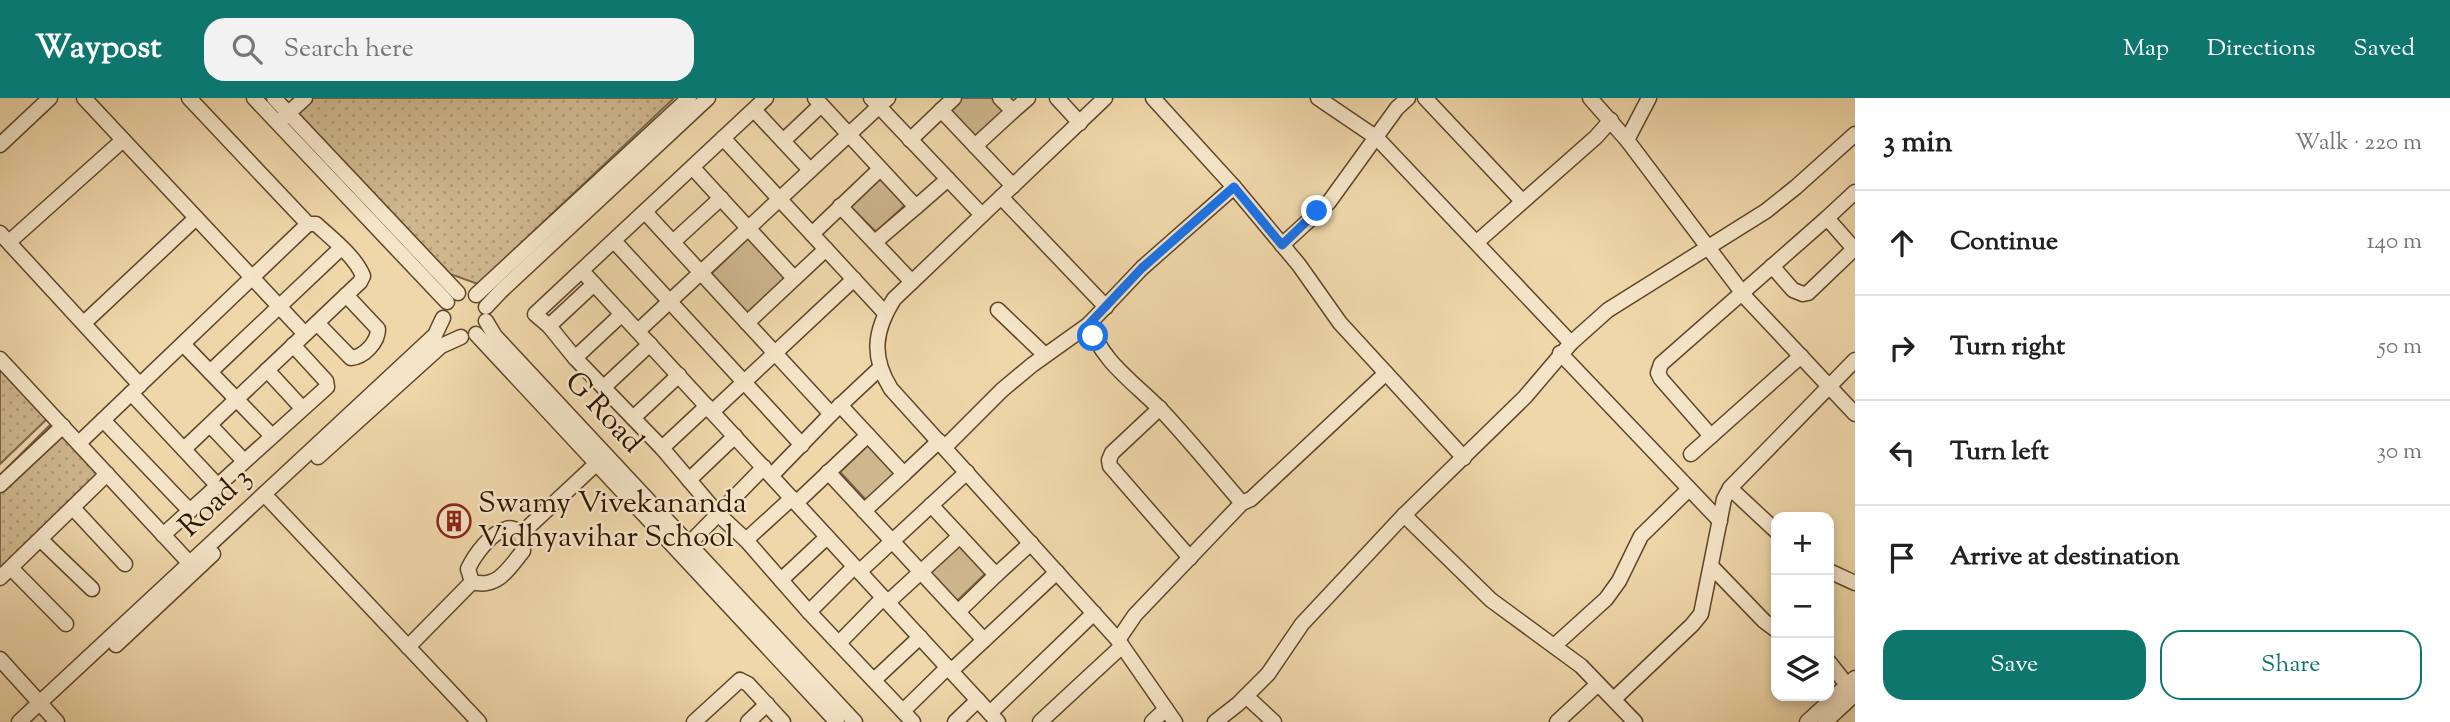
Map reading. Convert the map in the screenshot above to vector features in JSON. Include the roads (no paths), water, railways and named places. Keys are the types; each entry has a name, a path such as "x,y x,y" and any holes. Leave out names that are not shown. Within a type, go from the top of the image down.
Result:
{"street":[{"path":"0,145 50,98"},
{"path":"84,98 305,334"},
{"path":"189,98 308,224"},
{"path":"254,98 283,118 452,297"},
{"path":"274,98 283,118"},
{"path":"283,118 305,98"},
{"path":"476,295 689,98"},
{"path":"486,314 476,295 464,292 452,297 443,318 449,331 461,337 476,334 486,314 511,282 708,98"},
{"path":"766,98 535,314 662,448 718,514 746,540 908,717 950,669 1057,572"},
{"path":"910,140 954,98"},
{"path":"1000,98 1013,111"},
{"path":"975,146 1028,98"},
{"path":"1057,98 1080,122"},
{"path":"1105,98 894,299 885,313 876,351 880,368 891,389 1120,643 1175,722"},
{"path":"1153,98 1234,187 1299,265 1339,323 1464,458"},
{"path":"1318,98 1377,138 1477,242 1566,348 1720,521"},
{"path":"1282,245 1329,202 1397,108 1408,98"},
{"path":"1425,98 1522,201"},
{"path":"1590,98 1627,140 1694,233 1742,293 1855,414"},
{"path":"1627,140 1649,98"},
{"path":"783,141 818,101 916,208"},
{"path":"638,331 849,134 879,101 910,140 982,215"},
{"path":"754,110 810,170"},
{"path":"941,110 1013,186"},
{"path":"1477,242 1596,137 1611,120"},
{"path":"1215,722 1268,674 1302,624 1404,515 1525,397 1566,348 1608,310 1766,211 1855,134"},
{"path":"723,138 885,313"},
{"path":"123,140 4,238 84,323 184,449 217,485"},
{"path":"693,168 794,278"},
{"path":"812,234 880,169"},
{"path":"875,242 948,179"},
{"path":"864,511 1002,390 1090,323 1142,268 1234,187"},
{"path":"1711,436 1661,379 1658,368 1855,192"},
{"path":"1001,197 1106,307"},
{"path":"673,242 721,198"},
{"path":"840,206 912,282"},
{"path":"645,212 775,353 836,410 868,435 904,474"},
{"path":"84,323 196,218"},
{"path":"1772,266 1793,290 1803,295 1808,293 1855,249 1827,218"},
{"path":"79,443 308,224 316,223 341,248 363,276 184,449"},
{"path":"614,241 802,445"},
{"path":"210,372 341,248"},
{"path":"747,323 826,249"},
{"path":"582,271 994,718 1094,613"},
{"path":"662,448 744,382 854,279"},
{"path":"549,326 594,284"},
{"path":"317,323 351,358 358,357 372,345 378,329 346,295"},
{"path":"998,310 1045,355"},
{"name":"G Road","path":"486,314 495,336 855,722"},
{"path":"575,358 622,314"},
{"name":"Road 3","path":"19,722 43,706 267,497 435,335 443,318"},
{"path":"1090,323 1093,336 1116,367 1160,408 1242,503"},
{"name":"G Road","path":"476,334 836,722"},
{"name":"Road 3","path":"267,497 441,346 461,337"},
{"path":"183,344 272,436"},
{"path":"604,387 650,344"},
{"path":"163,535 327,387 327,383 293,345"},
{"path":"1691,454 1801,356"},
{"path":"0,359 193,567"},
{"path":"1614,699 1701,614 1724,499 1730,488 1855,360"},
{"path":"689,544 718,514 802,445 880,368"},
{"path":"267,370 302,408"},
{"path":"1040,722 1120,643 1135,615 1242,503 1251,499 1386,373"},
{"path":"633,418 679,375"},
{"path":"1160,408 1112,453 1110,466 1190,558"},
{"path":"103,420 190,511"},
{"path":"209,425 244,461"},
{"path":"0,485 63,426"},
{"path":"746,540 868,435"},
{"path":"689,480 735,436"},
{"path":"522,533 597,463"},
{"path":"828,472 984,640"},
{"path":"809,611 892,541 967,472"},
{"path":"66,624 6,573 107,474"},
{"path":"1730,488 1771,526"},
{"path":"1554,646 1606,599 1619,581 1641,536 1689,489"},
{"path":"267,497 479,722"},
{"path":"931,505 996,576"},
{"path":"73,508 125,564"},
{"path":"1404,515 1491,600 1581,666 1635,722"},
{"path":"472,582 468,569 472,560 495,535 502,529 510,528 522,533"},
{"path":"472,582 481,584 498,580 523,551 522,533"},
{"path":"839,643 960,536"},
{"path":"780,580 827,537"},
{"path":"41,540 92,589"},
{"path":"958,611 1031,543"},
{"path":"1712,567 1771,626"},
{"path":"1834,573 1855,583"},
{"path":"408,647 472,582"},
{"path":"874,680 920,637"},
{"path":"0,659 57,722"},
{"path":"1834,667 1852,685"},
{"path":"694,722 740,680 748,684 783,722"},
{"path":"1557,722 1598,684"},
{"path":"1807,722 1852,685"},
{"path":"1825,722 1852,685"},
{"path":"1246,696 1274,722"},
{"path":"955,722 978,700"},
{"path":"748,722 767,704"},
{"name":"Road 3","path":"33,722 43,706"},
{"path":"1152,722 1166,709"}],"place":[{"name":"Swamy Vivekananda Vidhyavihar School","path":"454,521"}]}
